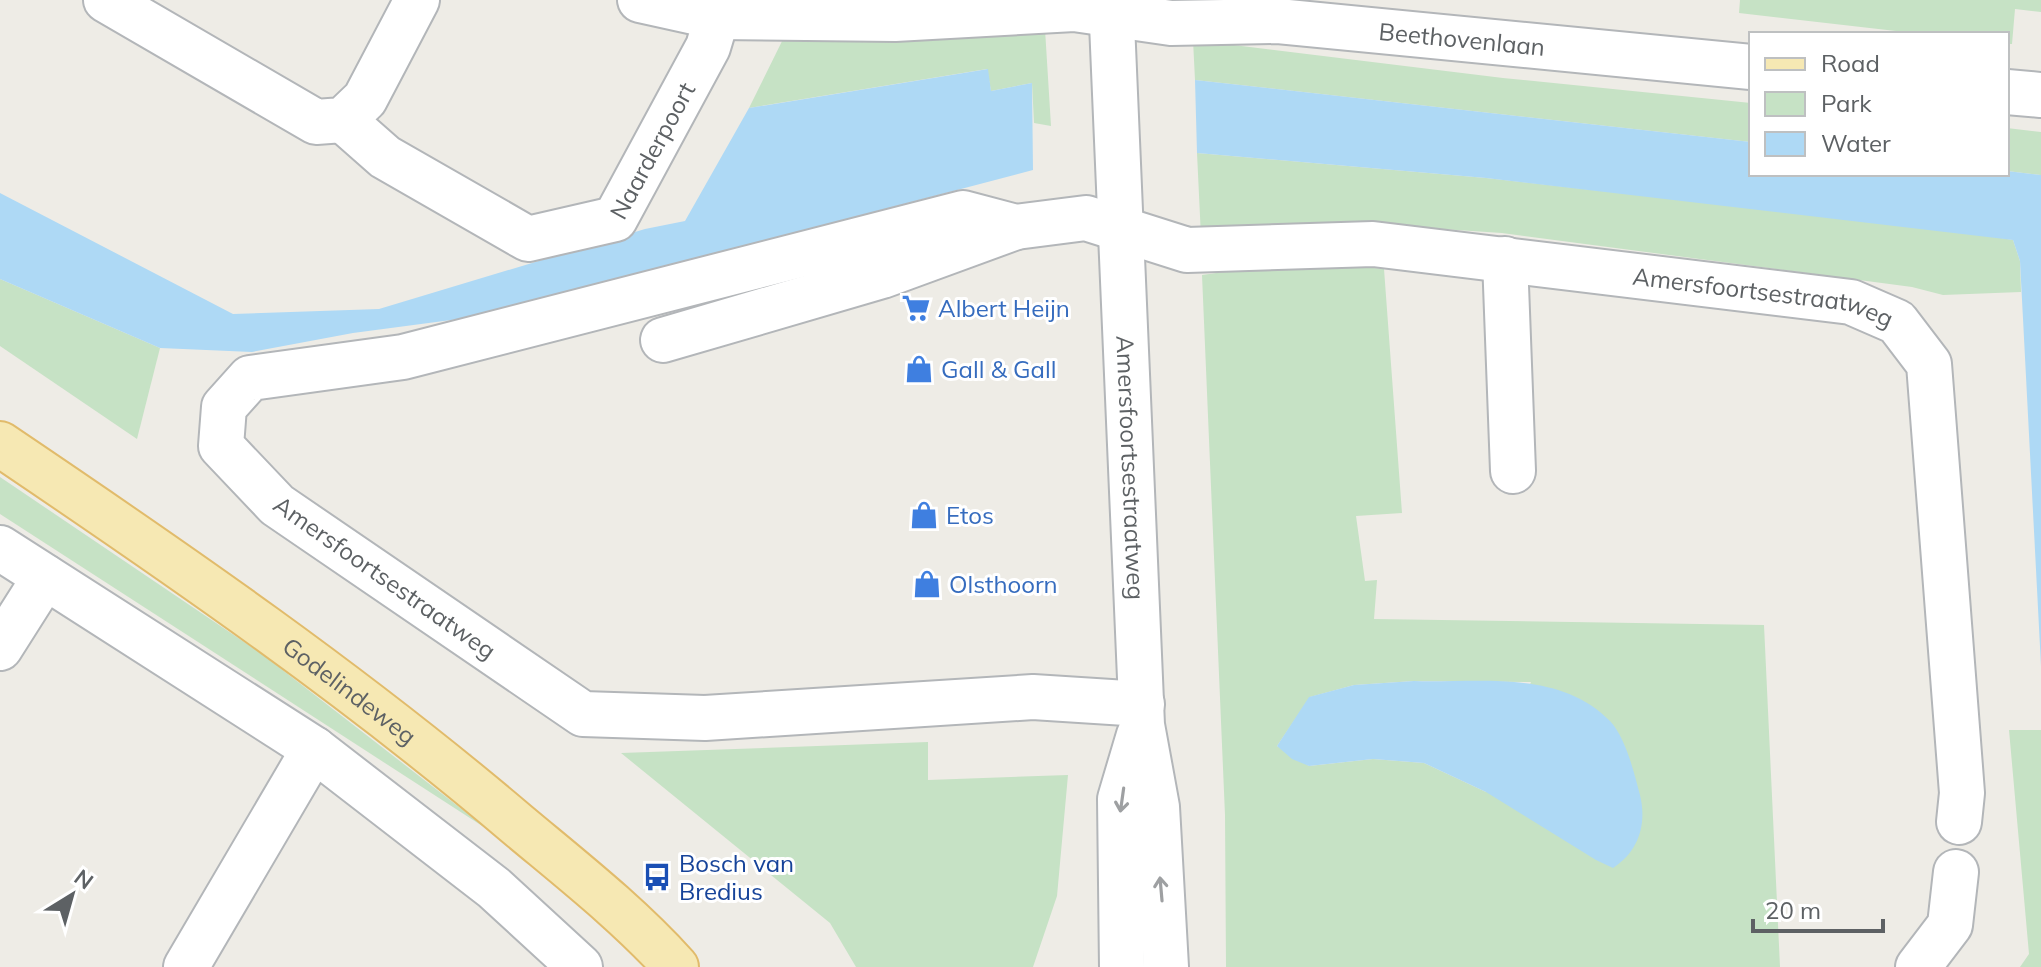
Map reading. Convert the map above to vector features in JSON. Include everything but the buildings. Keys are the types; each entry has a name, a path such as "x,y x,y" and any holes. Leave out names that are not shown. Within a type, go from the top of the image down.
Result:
{"main road":[{"name":"Godelindeweg","path":"0,444 257,621 423,744 643,930 676,967"}],"street":[{"path":"106,0 316,122 343,120 365,99 417,0"},
{"name":"Beethovenlaan","path":"640,0 717,17 895,19 1112,8 1171,23 1278,10 1749,67"},
{"name":"Amersfoortsestraatweg","path":"1112,8 1142,714 1157,807 1166,967"},
{"name":"Naarderpoort","path":"343,120 385,157 528,239 615,219 708,47 717,17"},
{"path":"2009,92 2041,95"},
{"name":"Amersfoortsestraatweg","path":"1142,714 1033,697 705,718 583,714 277,505 221,446 224,407 250,378 403,357 963,213 1016,227 1086,218 1187,250 1373,244 1851,302 1897,322 1929,364 1960,808"},
{"path":"663,340 882,276 1016,227"},
{"path":"1505,259 1513,471"},
{"path":"0,548 314,749 494,888 580,967"},
{"path":"0,648 45,577"},
{"name":"Amersfoortsestraatweg","path":"1122,967 1120,799 1142,714"},
{"path":"186,967 314,749"},
{"path":"1918,967 1950,925 1956,872"}],"green space":[{"path":"1740,0 2041,0 2041,12 2015,9 2012,44 2009,44 2009,32 1905,32 1739,13"},
{"path":"1044,13 1051,126 1034,123 1032,83 991,91 987,69 749,108 789,27"},
{"path":"1193,40 1503,78 1749,103 1749,142 1195,80"},
{"path":"2009,128 2041,132 2041,175 2009,171"},
{"path":"1197,153 1486,178 1967,232 2013,240 2020,261 2021,292 1943,295 1912,287 1502,233 1381,225 1201,237"},
{"path":"1303,261 1384,269 1402,513 1356,516 1365,581 1377,580 1374,619 1764,625 1780,967 1226,967 1225,815 1202,275","holes":["1414,681 1531,682 1486,792 1424,763 1373,759 1309,766 1277,746 1310,697 1354,685"]},
{"path":"0,279 160,348 137,439 0,346"},
{"path":"0,477 262,654 490,831 0,514"},
{"path":"2009,730 2041,730 2041,967 2020,967 2029,954"},
{"path":"928,742 928,780 1068,775 1057,896 1033,967 856,967 830,923 621,753"}],"water":[{"path":"988,69 991,91 1032,83 1033,170 474,317 353,333 252,352 160,348 0,279 0,193 233,314 379,309 645,229 685,221 749,108"},
{"path":"1195,80 1749,142 1749,176 2009,176 2009,171 2041,175 2041,666 2020,261 2013,240 1486,178 1197,153"},
{"path":"1414,681 1518,682 1567,693 1590,704 1610,721 1621,737 1640,795 1641,826 1629,854 1613,868 1486,792 1424,763 1373,759 1309,766 1292,759 1277,746 1309,697 1354,685"}],"place":[{"name":"Albert Heijn","path":"916,308"},
{"name":"Gall & Gall","path":"919,369"},
{"name":"Etos","path":"924,515"},
{"name":"Olsthoorn","path":"927,584"},
{"name":"Bosch van Bredius","path":"657,877"}]}
